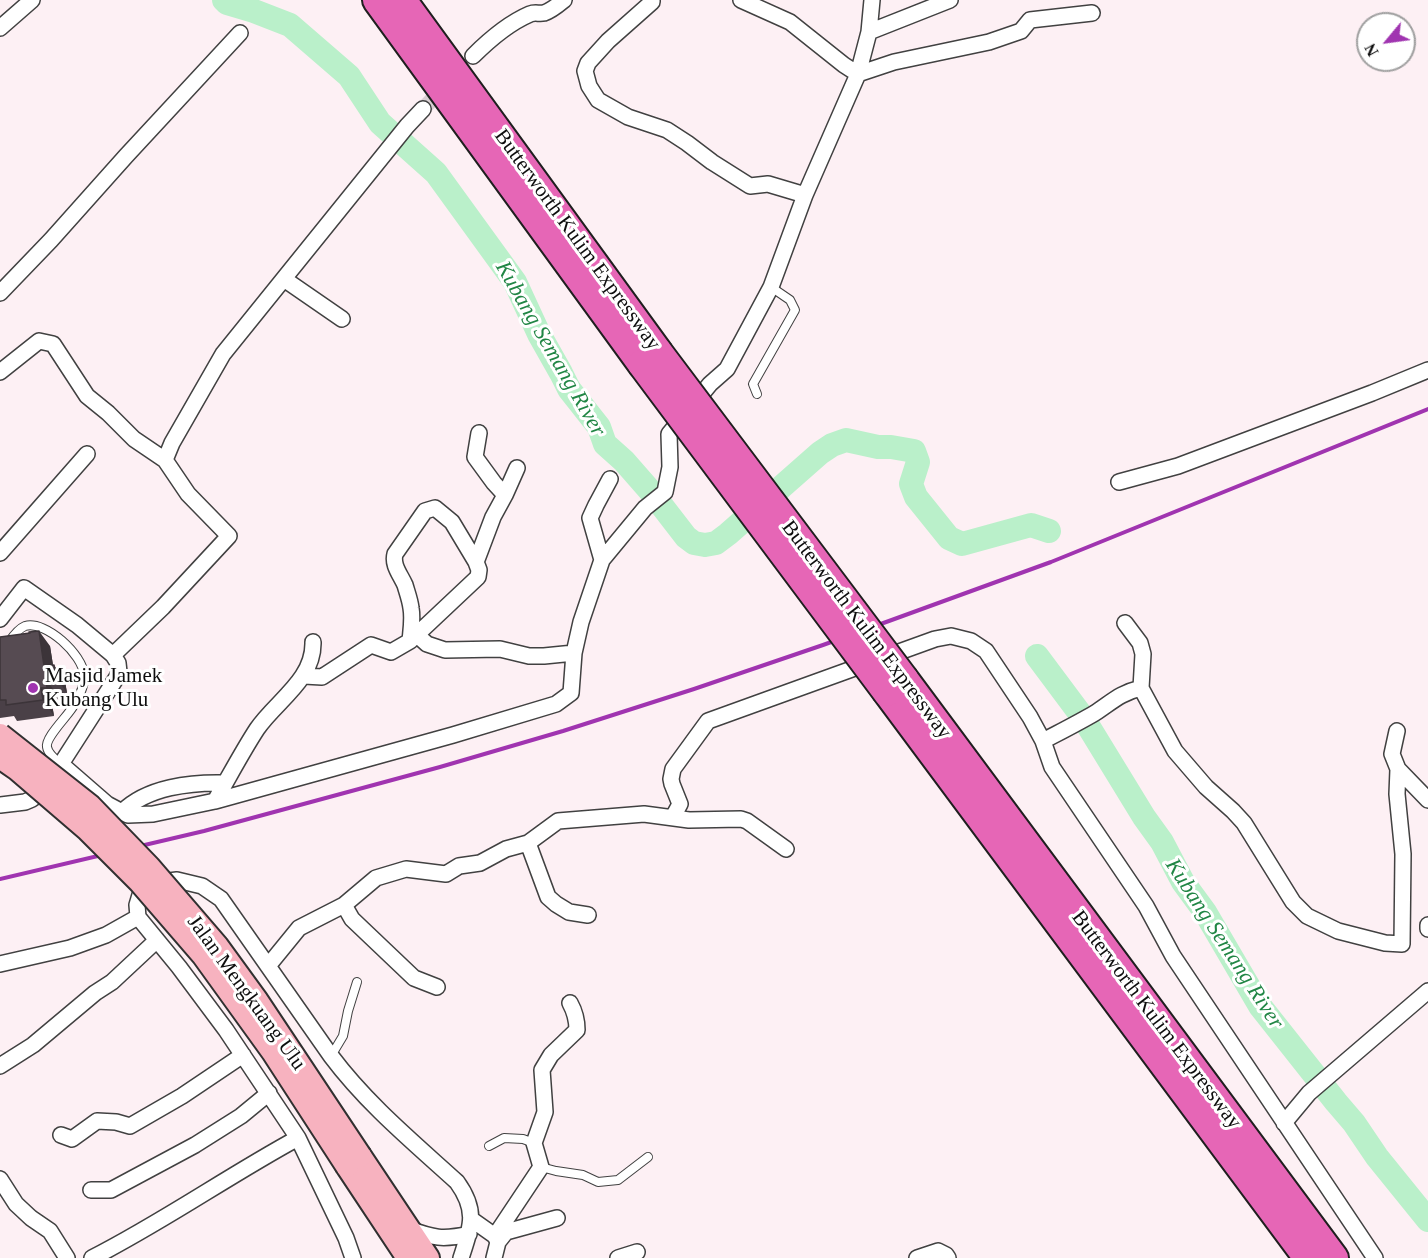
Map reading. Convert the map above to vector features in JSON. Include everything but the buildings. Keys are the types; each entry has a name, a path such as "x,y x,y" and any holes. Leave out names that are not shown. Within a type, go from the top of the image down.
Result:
{"highway":[{"name":"Butterworth Kulim Expressway","path":"377,0 896,686 1334,1258"},
{"name":"Butterworth Kulim Expressway","path":"402,0 650,358"},
{"name":"Butterworth Kulim Expressway","path":"896,686 1308,1258"}],"main road":[{"name":"Jalan Mengkuang Ulu","path":"0,735 90,806 149,867 217,946 257,1001 408,1258"},
{"name":"Jalan Mengkuang Ulu","path":"0,757 88,830 140,882 203,955 353,1161 409,1229 428,1258"}],"street":[{"path":"0,28 32,0"},
{"path":"473,56 485,43 512,25 532,13 551,10 564,0"},
{"path":"652,0 608,40 588,63 585,72 589,86 598,100 628,117 668,130 750,186 768,184 805,195"},
{"path":"741,0 790,22 858,74"},
{"path":"61,764 107,804 128,816 153,814 215,801 453,735 556,704 571,693 574,653 581,622 602,560 645,508 665,492 670,467 669,434 710,384 727,369 771,287 805,195 858,74 870,33 872,0"},
{"path":"870,33 950,0"},
{"path":"858,74 894,62 989,42 1022,31 1030,20 1092,13"},
{"path":"0,293 240,33"},
{"path":"165,460 172,442 224,354 423,109"},
{"path":"284,279 342,319"},
{"path":"0,372 39,341 53,344 87,396 134,439 165,460 188,494 229,536 163,607 113,655"},
{"path":"1119,482 1178,466 1428,370"},
{"path":"479,433 475,457 505,495"},
{"path":"0,553 87,454"},
{"path":"476,562 517,468"},
{"path":"602,560 590,518 610,479"},
{"path":"304,676 322,677 371,645 391,652 413,638 478,577 479,570 476,562 452,522 435,508 425,511 394,558 394,564 405,585 411,608 413,638"},
{"path":"0,619 24,588 77,625 113,655 118,663 119,672 61,764 39,794 25,802 0,805"},
{"path":"1125,624 1140,643 1143,654 1141,688 1175,751 1206,787 1244,823 1293,902 1307,916 1338,931 1385,943 1402,944 1403,854 1397,794 1398,769"},
{"path":"674,817 680,804 672,784 673,769 708,722 935,639 951,636 971,641 986,651 1030,717 1043,741 1052,767 1146,906 1173,956 1375,1258"},
{"path":"413,638 445,650 500,649 529,656 574,653"},
{"path":"215,801 258,727 304,676 313,652 313,642"},
{"path":"1043,741 1096,712 1114,698 1130,690 1141,688"},
{"path":"1397,731 1392,754 1398,769 1428,800"},
{"path":"122,812 131,803 163,790 202,782 225,783"},
{"path":"268,966 299,928 344,905 376,878 406,869 446,874 459,866 480,862 506,849 528,843 558,820 644,814 689,820 741,819 786,849"},
{"path":"528,843 548,897 569,912 588,915"},
{"path":"353,1258 338,1220 297,1138 243,1055 138,917 137,905 140,895 153,883 177,880 202,886 221,899 349,1079 370,1102 458,1182 470,1205 470,1226 461,1258"},
{"path":"344,905 352,919 414,978 438,987"},
{"path":"0,963 70,948 106,934 138,917"},
{"path":"0,1066 33,1045 95,993 112,982 157,940"},
{"path":"1284,1123 1309,1093 1428,991"},
{"path":"494,1258 496,1239 541,1167 534,1143 545,1112 542,1070 551,1054 577,1030 577,1019 570,1003"},
{"path":"61,1135 72,1139 97,1121 116,1122 130,1126 182,1096 243,1055"},
{"path":"91,1190 111,1190 185,1150 241,1116 269,1094"},
{"path":"92,1258 125,1241 297,1138"},
{"path":"0,1179 16,1204 50,1231 67,1258"},
{"path":"496,1239 506,1232 557,1218"},
{"path":"409,1229 438,1238 451,1238 470,1226"},
{"path":"470,1226 496,1239"},
{"path":"917,1258 938,1251 948,1258"},
{"path":"618,1258 637,1252"}],"lane":[{"path":"757,394 753,384 795,310 790,300 771,287"},
{"path":"7,645 24,627 41,627 63,641 78,659 84,674 82,690 75,705 48,740 47,747 52,756 61,764"},
{"path":"331,1056 343,1036 357,982"},
{"path":"489,1146 504,1138 523,1139 534,1143"},
{"path":"541,1167 556,1172 583,1175 598,1182 618,1180 648,1157"}],"waterway":[{"name":"Kubang Semang River","path":"224,0 290,25 349,76 380,123 436,173 515,282 539,334 569,389 599,427 605,444 624,461 686,537 694,543 705,545 716,543 820,453 846,440 878,447 914,451 918,462 911,484 916,497 949,538 962,544 1031,525 1049,531"},
{"name":"Kubang Semang River","path":"1037,656 1084,719 1144,817 1162,842 1183,882 1205,912 1260,1006 1428,1220"}],"tunnel":[{"path":"423,109 473,56"}],"railway":[{"path":"0,879 204,831 440,767 694,689 1051,562 1428,409"}],"place":[{"name":"Masjid Jamek Kubang Ulu","path":"33,688"}]}
